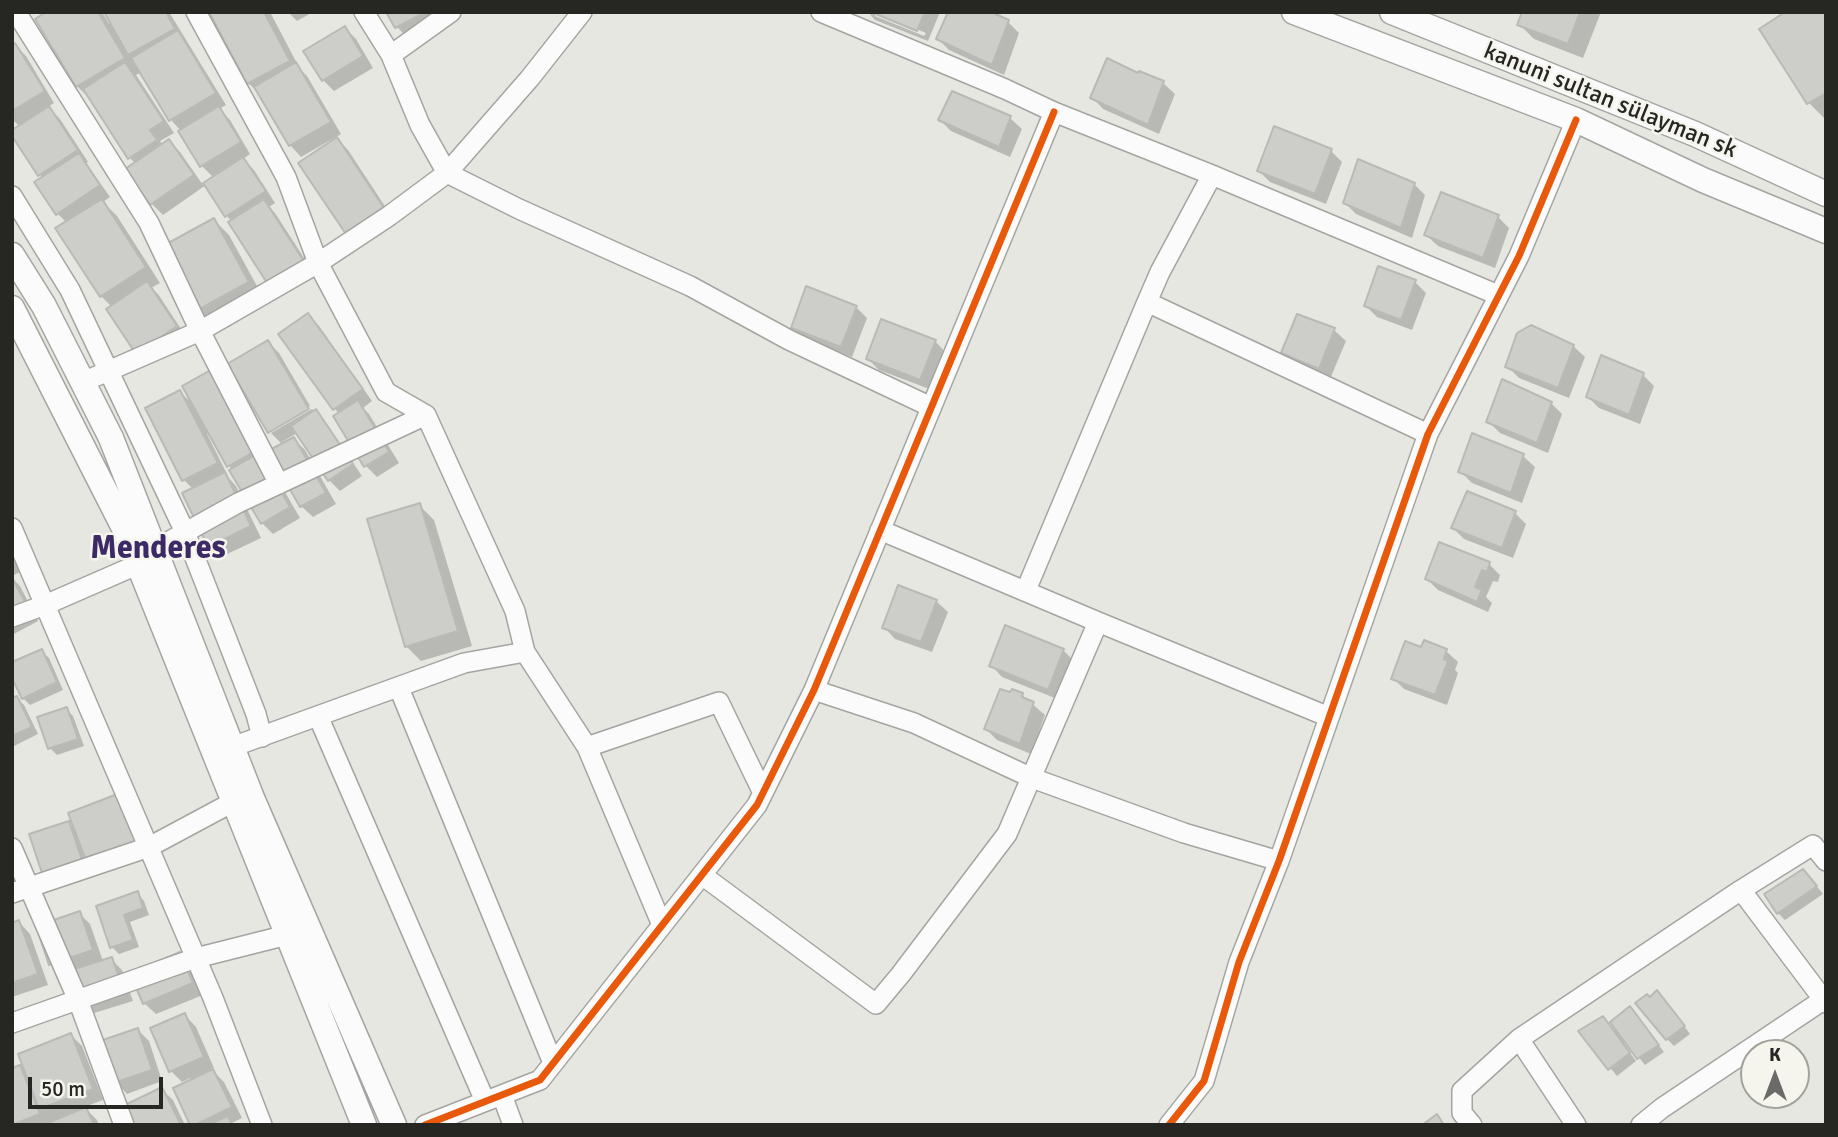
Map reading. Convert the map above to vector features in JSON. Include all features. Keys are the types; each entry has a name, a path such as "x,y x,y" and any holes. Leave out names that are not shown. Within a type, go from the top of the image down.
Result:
{"main road":[{"path":"1294,12 1576,120 1703,180 1826,231"},
{"name":"kanuni sultan sülayman sk","path":"1392,12 1695,134 1826,194"},
{"path":"12,255 44,306 111,438 147,556 233,802 365,1125"},
{"path":"12,308 124,526 147,556 394,1125"}],"street":[{"path":"16,12 149,223 200,331 279,484"},
{"path":"196,12 286,177 318,263 386,392 425,415 515,611 525,652 587,747 662,925"},
{"path":"364,12 391,55 420,125 447,173 519,209 690,286 789,340 931,407"},
{"path":"391,55 451,12"},
{"path":"821,12 1054,112 1498,295"},
{"path":"83,382 200,331 318,263 447,173 530,78 576,15"},
{"path":"425,1125 540,1080 757,805 814,690 1054,112"},
{"path":"1170,1125 1204,1081 1239,961 1279,861 1428,434 1519,256 1576,120"},
{"path":"1026,590 1160,272 1212,175"},
{"path":"12,196 70,290 185,532 256,713 261,737"},
{"path":"1147,302 1428,434"},
{"path":"12,617 45,605 147,556 238,503 425,415"},
{"path":"12,528 196,958 262,1125"},
{"path":"880,530 1329,716"},
{"path":"702,876 876,1004 1007,834 1098,622"},
{"path":"232,747 464,663 525,652"},
{"path":"399,688 553,1063"},
{"path":"814,690 914,723 1032,778 1184,833 1279,861"},
{"path":"587,747 719,702 763,793"},
{"path":"318,716 493,1098 513,1125"},
{"path":"20,891 149,847 233,802"},
{"path":"1472,1125 1462,1113 1462,1091 1519,1039 1813,845 1826,861"},
{"path":"12,848 20,891 78,1000 124,1125"},
{"path":"1642,1125 1662,1108 1825,1002 1741,890"},
{"path":"12,1023 196,958 287,934"},
{"path":"1519,1039 1576,1125"}],"building":[{"path":"46,12 98,12 125,58 76,87 35,19"},
{"path":"104,12 166,12 175,29 128,55"},
{"path":"209,12 264,12 290,61 247,84"},
{"path":"386,12 426,12 395,28"},
{"path":"871,12 925,12 917,31"},
{"path":"948,12 991,12 1009,20 992,65 936,39"},
{"path":"1522,12 1580,12 1568,44 1517,25"},
{"path":"1785,12 1826,12 1826,93 1807,104 1759,29"},
{"path":"345,26 363,56 322,81 303,51"},
{"path":"178,30 216,93 169,121 131,58"},
{"path":"15,43 45,91 12,111 12,45"},
{"path":"1107,58 1138,73 1139,71 1164,81 1148,125 1090,98"},
{"path":"125,62 164,121 150,130 157,140 128,159 83,89"},
{"path":"296,62 331,122 289,146 254,87"},
{"path":"952,91 1011,116 999,147 938,120"},
{"path":"49,106 78,150 38,176 12,136 12,130"},
{"path":"219,106 241,142 200,167 178,131"},
{"path":"1274,126 1332,149 1315,194 1257,171"},
{"path":"337,137 386,211 348,237 298,163"},
{"path":"169,139 194,175 150,205 125,169"},
{"path":"79,153 100,185 56,215 34,182"},
{"path":"243,157 266,191 225,217 203,183"},
{"path":"1358,159 1415,183 1401,228 1343,203"},
{"path":"1441,192 1499,215 1483,258 1424,235"},
{"path":"102,199 146,267 100,297 55,228"},
{"path":"264,199 305,263 269,286 228,222"},
{"path":"214,218 249,282 196,311 161,247"},
{"path":"1378,266 1416,280 1401,320 1364,306"},
{"path":"147,281 177,326 136,354 106,309"},
{"path":"806,286 857,306 841,347 791,328"},
{"path":"308,313 363,389 333,410 278,334"},
{"path":"1297,314 1335,328 1319,369 1281,353"},
{"path":"881,319 936,340 920,380 866,359"},
{"path":"1531,325 1574,345 1558,388 1505,367 1517,333"},
{"path":"268,340 309,409 268,433 227,364"},
{"path":"1601,355 1644,373 1629,415 1586,397"},
{"path":"214,368 259,449 227,467 182,386"},
{"path":"1502,379 1552,402 1537,443 1486,422"},
{"path":"180,390 218,463 182,481 145,408"},
{"path":"358,400 389,452 364,467 333,416"},
{"path":"316,409 353,464 328,481 291,426"},
{"path":"1472,433 1524,454 1511,493 1458,472"},
{"path":"294,437 326,493 300,507 268,451"},
{"path":"259,453 290,507 261,524 229,470"},
{"path":"225,472 251,526 208,547 182,493"},
{"path":"1467,491 1516,511 1502,548 1451,528"},
{"path":"420,503 458,631 405,647 367,519"},
{"path":"1439,542 1490,562 1487,572 1482,570 1475,587 1482,590 1477,602 1425,579"},
{"path":"12,578 29,609 12,618"},
{"path":"898,585 937,600 921,642 882,628"},
{"path":"1005,625 1064,649 1048,690 989,666"},
{"path":"1424,640 1447,649 1444,659 1448,661 1435,695 1391,679 1405,641 1421,647"},
{"path":"42,649 57,682 22,699 12,678 12,662"},
{"path":"1000,689 1023,693 1022,697 1034,702 1020,744 984,729"},
{"path":"17,696 32,727 12,736 12,698"},
{"path":"67,707 78,739 48,749 37,717"},
{"path":"120,793 139,842 87,863 68,813"},
{"path":"69,821 84,866 44,879 29,834"},
{"path":"1803,869 1817,886 1777,914 1764,894"},
{"path":"138,891 143,908 124,915 133,940 110,948 96,906"},
{"path":"80,911 93,950 49,965 36,926"},
{"path":"19,920 38,974 12,983 12,923"},
{"path":"180,952 193,983 143,1004 130,973"},
{"path":"112,957 123,990 82,1003 71,970"},
{"path":"1657,990 1685,1026 1666,1040 1635,1003 1647,994 1650,997"},
{"path":"1630,1006 1659,1045 1637,1059 1610,1022"},
{"path":"185,1013 204,1057 169,1072 150,1028"},
{"path":"1603,1016 1630,1053 1608,1070 1578,1031"},
{"path":"138,1028 152,1070 114,1083 100,1041"},
{"path":"71,1033 93,1089 39,1109 18,1054"},
{"path":"20,1065 40,1114 12,1125 12,1068"},
{"path":"213,1069 232,1107 190,1125 173,1088"},
{"path":"162,1087 181,1125 132,1125 123,1106"},
{"path":"86,1107 94,1125 51,1125 50,1122"},
{"path":"1437,1114 1444,1125 1422,1125"},
{"path":"228,1116 232,1125 208,1125"}],"cycle path":[{"path":"425,1125 540,1080 757,805 814,690 1054,112"},
{"path":"1169,1125 1204,1081 1239,962 1279,861 1428,434 1519,256 1576,120"}],"district":[{"name":"Menderes","path":"158,550"}]}
